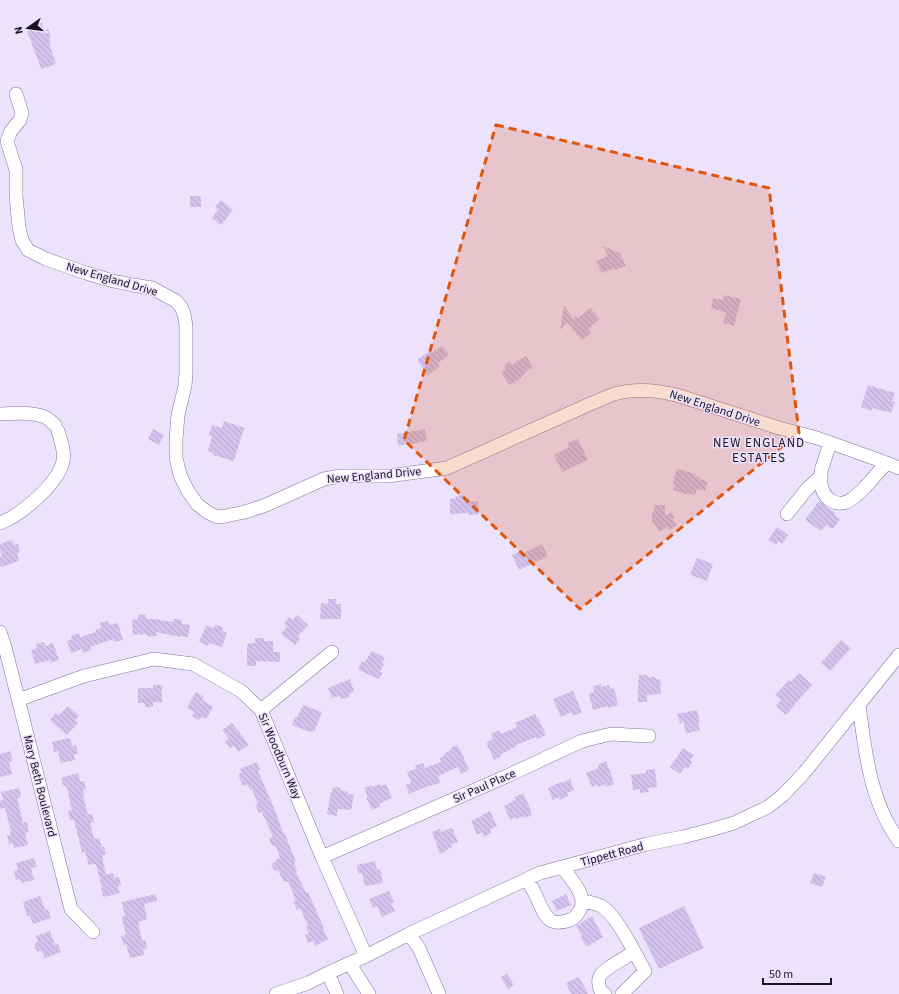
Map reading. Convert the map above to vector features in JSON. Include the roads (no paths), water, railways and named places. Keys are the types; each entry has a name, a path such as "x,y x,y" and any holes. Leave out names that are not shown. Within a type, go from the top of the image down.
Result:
{"street":[{"name":"New England Drive","path":"16,94 22,113 20,120 11,132 7,141 16,170 16,196 19,227 22,240 28,250 46,259 86,273 133,286 152,288 176,301 181,307 186,326 186,373 185,386 178,415 176,458 180,475 188,491 197,504 206,512 215,516 221,517 245,512 266,505 324,479 340,476 388,476 447,468 613,394 631,391 669,393 779,428 817,438 899,468"},
{"path":"0,414 24,413 46,417 56,428 62,444 63,452 61,468 52,481 20,513 0,523"},
{"path":"830,443 821,472 820,482 823,492 828,498 836,503 842,504 848,502 856,496 887,463"},
{"path":"787,514 807,489 821,476"},
{"name":"Mary Beth Boulevard","path":"0,632 71,909 93,932"},
{"path":"260,710 332,652"},
{"name":"Tippett Road","path":"276,994 308,983 350,964 409,934 540,873 647,844 710,830 734,823 768,807 804,773 899,655"},
{"name":"Sir Woodburn Way","path":"18,700 84,676 154,659 193,664 241,691 260,710 322,857 366,956"},
{"path":"859,704 867,762 878,800 884,817 899,841"},
{"name":"Sir Paul Place","path":"322,857 507,776 582,741 611,734 649,736"},
{"path":"527,879 546,916 552,921 560,923 564,922 577,916 582,907 582,900 579,891 562,867"},
{"path":"582,900 600,906 606,910 617,924 645,971 622,994"},
{"path":"409,934 419,948 441,994"},
{"path":"605,994 601,992 598,985 599,976 603,971 634,952"},
{"path":"350,964 369,994"},
{"path":"328,973 337,994"}],"district":[{"name":"NEW ENGLAND ESTATES","path":"759,450"}]}
